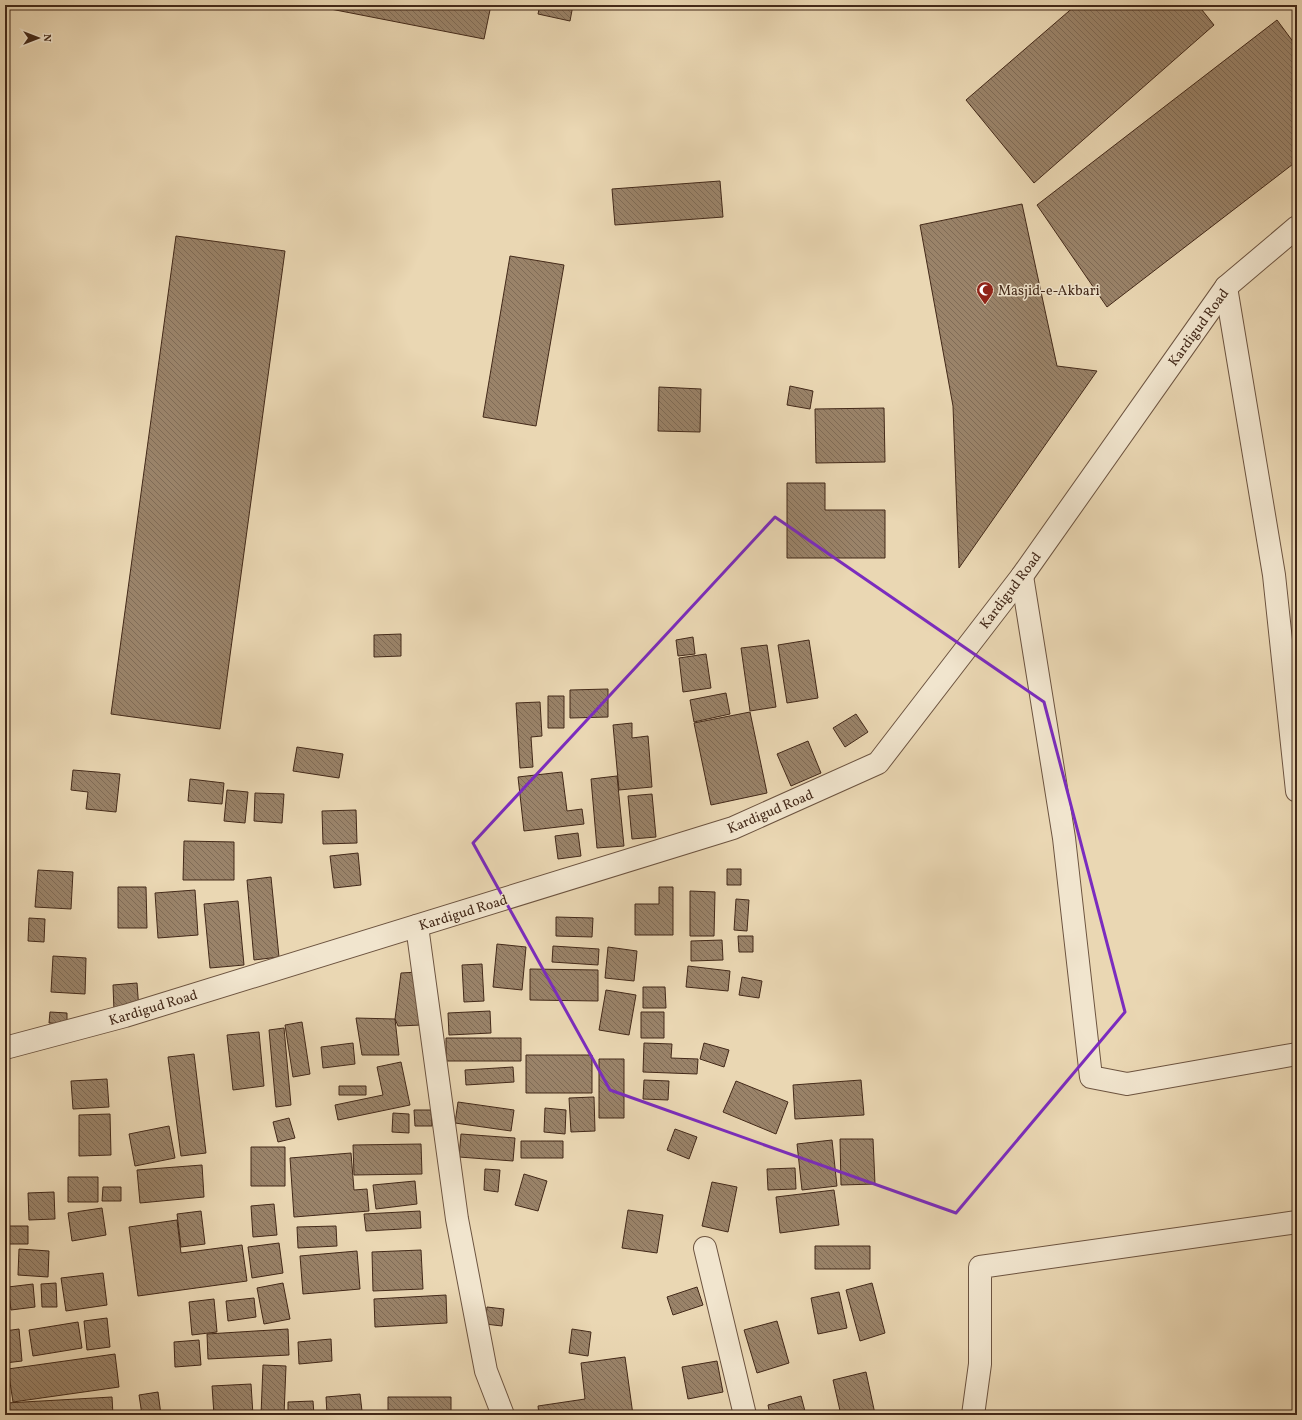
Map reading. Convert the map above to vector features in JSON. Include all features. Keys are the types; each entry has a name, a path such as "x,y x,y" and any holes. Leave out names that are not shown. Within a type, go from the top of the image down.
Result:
{"street":[{"name":"Kardigud Road","path":"5,1048 125,1016 734,828 878,763 1022,576 1226,287 1297,227"},
{"path":"1226,287 1274,575 1297,791"},
{"path":"1022,576 1064,838 1091,1077 1127,1084 1297,1054"},
{"path":"417,926 456,1220 486,1371 503,1415"},
{"path":"973,1415 980,1364 980,1267 1297,1222"},
{"path":"705,1248 745,1415"}],"highlighted area":[{"path":"775,517 1044,702 1125,1012 956,1213 610,1090 473,843"}],"building":[{"path":"310,5 491,5 484,39"},
{"path":"540,5 573,5 570,21 538,14"},
{"path":"1076,5 1198,5 1214,25 1034,183 966,100"},
{"path":"1277,20 1297,47 1297,161 1107,307 1037,205"},
{"path":"720,181 723,217 615,225 612,189"},
{"path":"1022,204 1057,366 1097,371 959,568 953,406 920,225"},
{"path":"176,236 285,251 220,729 111,714"},
{"path":"510,256 564,265 536,426 483,417"},
{"path":"790,386 813,391 810,409 787,405"},
{"path":"659,387 701,389 700,432 658,431"},
{"path":"884,408 885,462 816,463 815,409"},
{"path":"787,483 825,483 825,510 885,510 885,558 787,558"},
{"path":"401,634 401,656 374,657 374,635"},
{"path":"693,637 695,654 678,656 676,640"},
{"path":"809,640 818,698 787,703 778,645"},
{"path":"767,645 776,707 750,711 741,648"},
{"path":"706,654 711,688 683,692 679,658"},
{"path":"608,689 608,717 570,718 570,690"},
{"path":"726,693 730,714 694,722 690,700"},
{"path":"548,696 564,696 564,728 548,728"},
{"path":"540,702 542,736 531,737 533,767 520,768 516,703"},
{"path":"750,712 767,793 711,805 694,723"},
{"path":"856,714 868,732 845,747 833,728"},
{"path":"632,723 632,738 648,736 652,787 619,790 613,725"},
{"path":"808,741 821,773 791,786 777,754"},
{"path":"297,747 343,754 339,778 293,771"},
{"path":"73,770 120,774 116,812 86,809 88,792 71,790"},
{"path":"562,772 567,811 582,809 584,824 524,831 518,777"},
{"path":"617,776 624,846 597,848 591,779"},
{"path":"190,779 224,783 222,804 188,801"},
{"path":"227,790 248,792 245,823 224,821"},
{"path":"255,793 284,794 282,823 254,821"},
{"path":"652,794 656,837 632,839 628,796"},
{"path":"356,810 357,843 323,844 322,811"},
{"path":"578,833 581,856 558,859 555,836"},
{"path":"184,841 234,842 234,880 183,880"},
{"path":"358,853 361,885 334,888 330,856"},
{"path":"727,869 741,869 741,885 727,885"},
{"path":"38,870 73,872 71,909 35,907"},
{"path":"271,877 279,957 254,960 247,880"},
{"path":"118,887 146,887 147,928 118,928"},
{"path":"659,887 673,887 673,935 635,935 635,904 659,904"},
{"path":"195,890 198,935 158,938 155,893"},
{"path":"690,891 715,892 714,936 690,936"},
{"path":"736,899 749,900 747,931 734,930"},
{"path":"238,901 244,965 210,968 204,904"},
{"path":"556,917 593,918 592,937 556,936"},
{"path":"29,918 45,919 44,942 28,941"},
{"path":"738,936 753,936 753,952 739,952"},
{"path":"722,940 723,960 691,961 691,941"},
{"path":"497,944 526,947 522,990 493,987"},
{"path":"553,946 599,949 598,965 552,962"},
{"path":"608,947 637,951 634,981 605,978"},
{"path":"53,956 86,958 85,994 51,992"},
{"path":"482,964 484,1001 464,1002 462,965"},
{"path":"688,966 730,971 728,991 686,987"},
{"path":"530,969 598,970 598,1001 530,1000"},
{"path":"418,972 421,1025 398,1026 395,1019 401,973"},
{"path":"742,977 762,981 759,998 739,995"},
{"path":"137,983 139,1010 114,1011 113,985"},
{"path":"643,987 665,987 666,1008 643,1008"},
{"path":"606,990 636,995 629,1035 599,1030"},
{"path":"490,1011 491,1033 449,1035 448,1013"},
{"path":"50,1012 67,1013 67,1024 49,1023"},
{"path":"641,1012 664,1012 664,1038 641,1038"},
{"path":"356,1018 395,1019 399,1055 362,1055"},
{"path":"302,1022 310,1074 293,1077 285,1025"},
{"path":"284,1028 291,1105 276,1107 269,1030"},
{"path":"259,1032 264,1086 233,1090 227,1035"},
{"path":"446,1038 521,1038 521,1061 446,1061"},
{"path":"353,1043 355,1064 323,1068 321,1047"},
{"path":"644,1043 672,1044 671,1058 698,1059 697,1074 643,1072"},
{"path":"704,1043 729,1050 724,1067 700,1059"},
{"path":"194,1054 206,1153 181,1156 168,1057"},
{"path":"526,1055 592,1055 592,1093 526,1093"},
{"path":"599,1059 624,1059 624,1118 599,1118"},
{"path":"401,1062 410,1105 338,1120 335,1105 383,1095 377,1067"},
{"path":"513,1067 514,1082 466,1085 465,1070"},
{"path":"107,1079 109,1107 73,1109 71,1081"},
{"path":"644,1080 669,1081 668,1100 643,1099"},
{"path":"861,1080 864,1115 795,1119 793,1085"},
{"path":"736,1081 788,1102 776,1134 723,1112"},
{"path":"339,1086 366,1086 366,1095 339,1095"},
{"path":"594,1097 595,1131 571,1132 569,1098"},
{"path":"458,1102 514,1110 511,1131 455,1123"},
{"path":"545,1108 566,1110 565,1134 544,1132"},
{"path":"414,1110 431,1110 432,1126 415,1126"},
{"path":"393,1113 409,1114 409,1133 392,1132"},
{"path":"110,1114 111,1155 79,1156 79,1115"},
{"path":"289,1118 295,1138 278,1142 273,1122"},
{"path":"169,1126 175,1158 135,1166 129,1134"},
{"path":"675,1129 697,1137 689,1159 667,1150"},
{"path":"461,1134 515,1138 513,1161 459,1157"},
{"path":"840,1139 873,1139 875,1184 841,1185"},
{"path":"832,1140 837,1186 802,1190 797,1144"},
{"path":"521,1141 563,1141 563,1158 521,1158"},
{"path":"421,1144 422,1174 354,1175 353,1145"},
{"path":"251,1147 285,1147 285,1186 251,1186"},
{"path":"351,1153 354,1190 367,1189 369,1211 294,1217 290,1158"},
{"path":"202,1165 204,1197 140,1203 137,1170"},
{"path":"795,1168 796,1189 768,1190 767,1169"},
{"path":"485,1169 500,1170 498,1192 484,1190"},
{"path":"524,1174 547,1181 538,1211 515,1205"},
{"path":"68,1177 98,1177 98,1202 68,1202"},
{"path":"415,1181 417,1204 376,1209 373,1185"},
{"path":"712,1182 737,1187 728,1232 702,1226"},
{"path":"103,1187 121,1187 121,1201 102,1201"},
{"path":"834,1190 839,1225 780,1233 776,1197"},
{"path":"54,1192 55,1219 29,1220 28,1193"},
{"path":"274,1204 277,1235 253,1237 251,1206"},
{"path":"102,1208 106,1235 72,1241 68,1213"},
{"path":"628,1210 663,1215 657,1253 622,1248"},
{"path":"201,1211 205,1244 181,1247 177,1214"},
{"path":"420,1211 421,1228 366,1231 364,1214"},
{"path":"177,1220 181,1253 242,1245 247,1281 138,1296 129,1227"},
{"path":"5,1226 28,1226 28,1244 5,1244"},
{"path":"336,1226 337,1246 298,1248 297,1227"},
{"path":"279,1243 283,1273 252,1278 248,1247"},
{"path":"815,1246 870,1246 870,1269 815,1269"},
{"path":"19,1249 49,1251 48,1277 18,1275"},
{"path":"421,1250 423,1289 373,1291 372,1252"},
{"path":"357,1251 360,1289 303,1294 300,1256"},
{"path":"103,1273 107,1305 66,1311 61,1278"},
{"path":"56,1283 57,1307 42,1307 41,1284"},
{"path":"283,1283 290,1319 264,1324 257,1288"},
{"path":"872,1283 885,1333 860,1341 846,1290"},
{"path":"33,1284 35,1307 11,1310 8,1287"},
{"path":"697,1287 703,1305 673,1315 667,1297"},
{"path":"839,1292 847,1328 818,1334 811,1298"},
{"path":"446,1295 447,1323 375,1327 374,1299"},
{"path":"254,1298 256,1317 228,1321 226,1301"},
{"path":"214,1299 217,1332 192,1335 189,1302"},
{"path":"487,1307 504,1309 502,1326 485,1324"},
{"path":"107,1318 110,1347 87,1350 84,1321"},
{"path":"777,1321 789,1363 757,1373 744,1330"},
{"path":"78,1322 82,1348 33,1356 29,1330"},
{"path":"19,1329 22,1361 5,1363 5,1331"},
{"path":"288,1329 289,1355 208,1359 207,1334"},
{"path":"572,1329 591,1332 588,1356 569,1353"},
{"path":"331,1339 332,1361 299,1364 298,1342"},
{"path":"199,1340 201,1365 175,1367 174,1342"},
{"path":"115,1354 119,1387 13,1402 8,1369"},
{"path":"625,1357 633,1415 539,1415 538,1406 585,1399 581,1363"},
{"path":"717,1361 723,1392 688,1399 682,1367"},
{"path":"263,1365 286,1366 284,1415 261,1415"},
{"path":"866,1372 875,1414 841,1415 833,1380"},
{"path":"251,1384 253,1415 214,1415 212,1386"},
{"path":"158,1392 161,1415 142,1415 139,1395"},
{"path":"360,1394 362,1411 327,1414 326,1397"},
{"path":"801,1396 806,1415 770,1415 768,1405"},
{"path":"112,1397 113,1415 7,1415 6,1403"},
{"path":"388,1397 451,1397 451,1415 388,1415"},
{"path":"313,1401 314,1415 288,1415 288,1402"},
{"path":"689,1412 690,1415 659,1415"}],"place":[{"name":"Masjid-e-Akbari","path":"985,305"}]}
